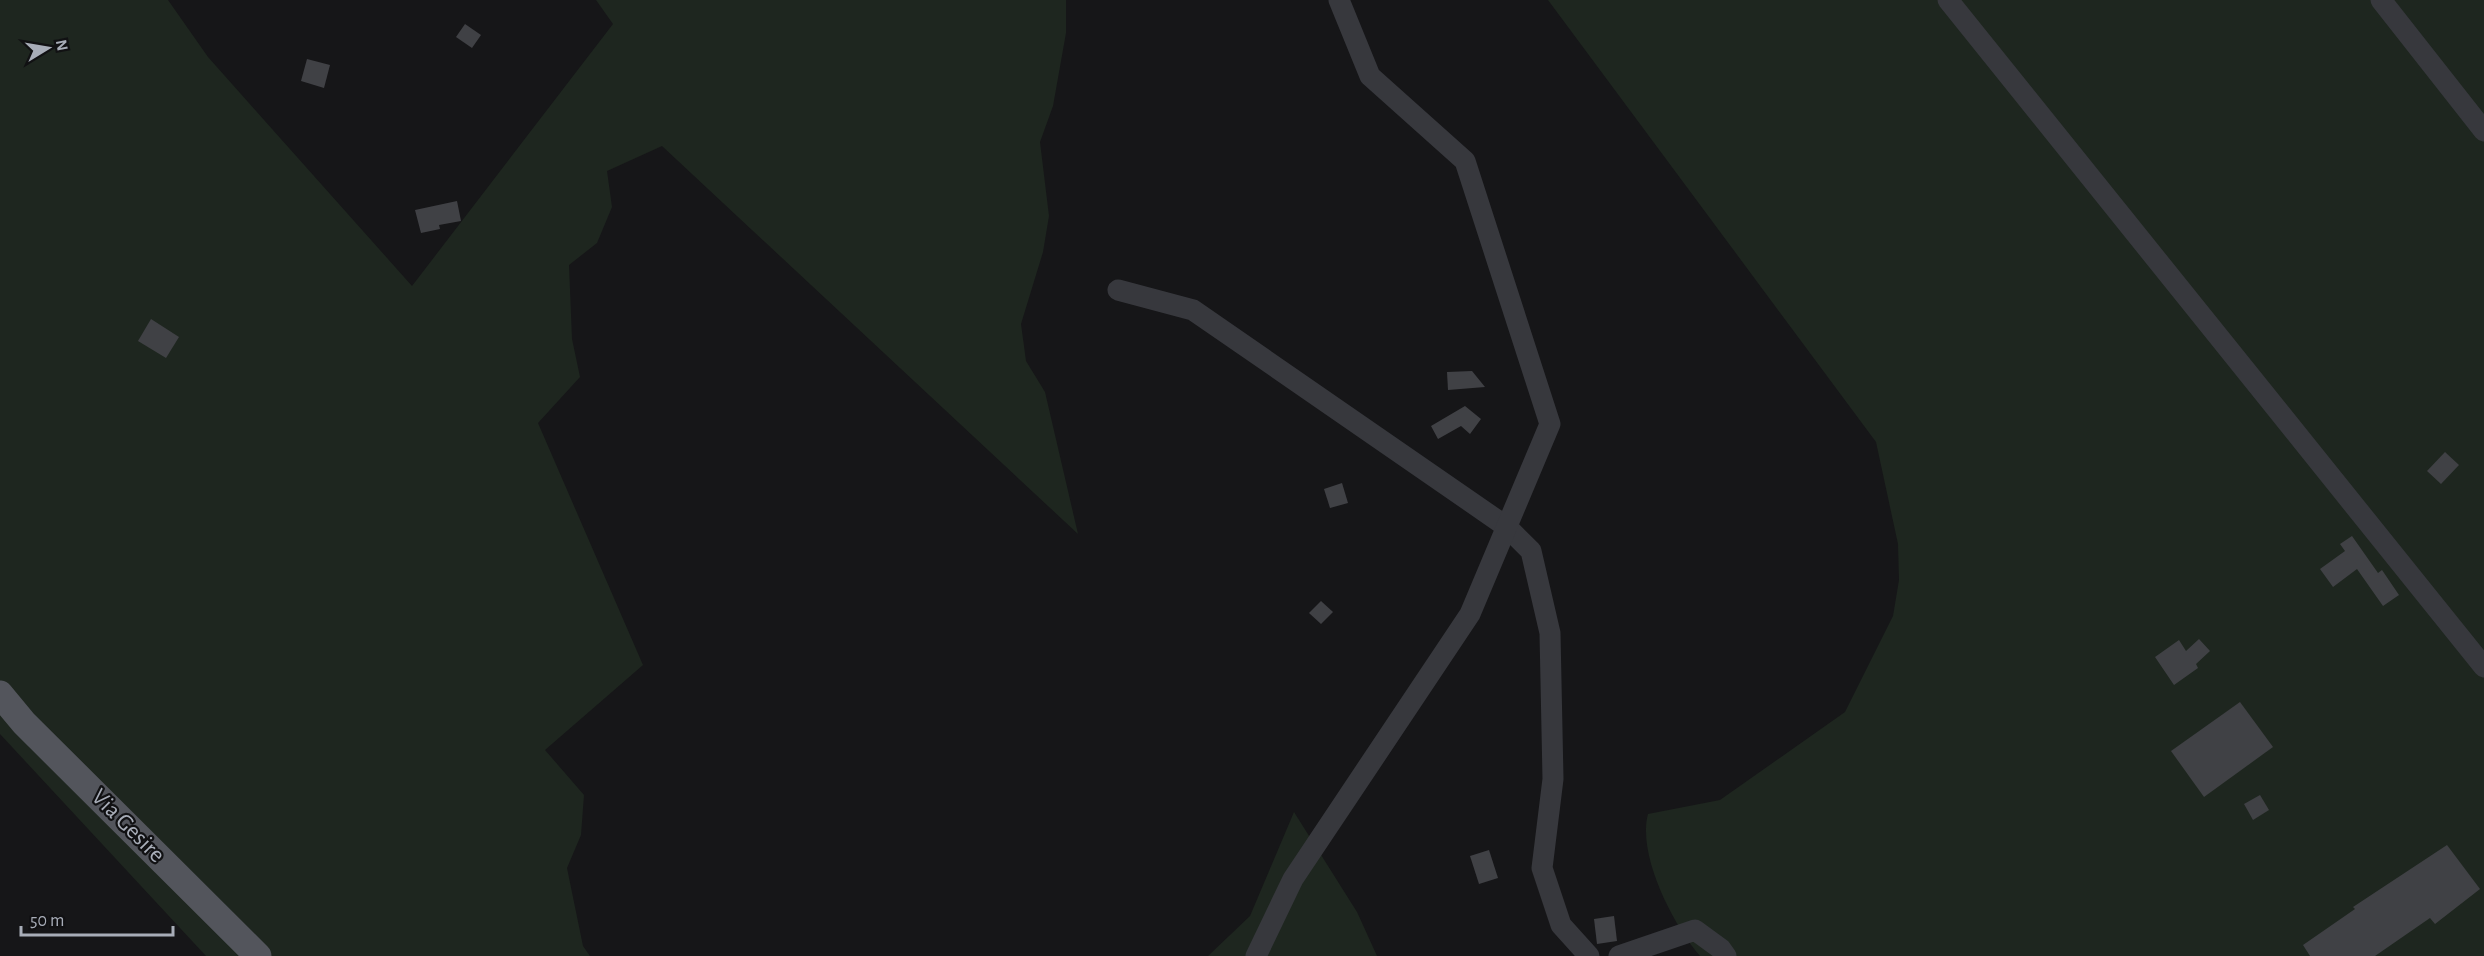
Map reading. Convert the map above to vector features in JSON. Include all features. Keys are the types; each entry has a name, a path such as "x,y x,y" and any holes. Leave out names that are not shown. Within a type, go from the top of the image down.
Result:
{"main road":[{"name":"Via Gesire","path":"0,694 24,723 258,956"}],"street":[{"path":"1257,956 1293,879 1470,614 1550,424 1465,160 1370,76 1339,0"},
{"path":"1948,0 2484,667"},
{"path":"2381,0 2484,131"},
{"path":"1118,290 1193,310 1507,527 1531,551 1550,633 1553,778 1542,868 1561,925 1588,956"},
{"path":"1619,956 1695,930 1721,949 1726,956"}],"shaded area":[{"path":"0,0 168,0 208,57 412,286 613,24 596,0 1066,0 1066,33 1053,106 1040,142 1049,216 1043,252 1021,324 1026,361 1045,392 1078,534 662,146 607,171 612,207 597,243 569,265 572,339 580,377 538,423 643,665 545,750 584,795 581,835 567,868 583,946 590,956 206,956 0,734"},
{"path":"1548,0 2484,0 2484,956 1700,956 1669,908 1652,869 1646,831 1648,814 1720,800 1845,712 1893,616 1899,580 1898,544 1876,442"},
{"path":"1294,812 1357,912 1377,956 1208,956 1250,916"}],"building":[{"path":"465,24 481,35 472,48 456,37"},
{"path":"307,59 330,65 324,88 301,81"},
{"path":"457,201 461,221 439,225 440,229 421,233 415,210"},
{"path":"151,319 179,337 166,358 138,341"},
{"path":"1472,371 1485,387 1448,390 1447,372"},
{"path":"1465,406 1481,419 1470,434 1461,426 1438,439 1431,426"},
{"path":"2445,452 2459,465 2441,484 2427,471"},
{"path":"1342,483 1348,503 1330,508 1324,489"},
{"path":"2352,536 2378,573 2382,570 2399,595 2383,606 2357,569 2333,587 2320,569 2345,551 2340,544"},
{"path":"1321,601 1333,612 1321,624 1309,613"},
{"path":"2199,639 2210,651 2196,664 2198,668 2174,685 2155,657 2179,640 2186,651"},
{"path":"2240,702 2273,747 2204,797 2171,751"},
{"path":"2260,795 2269,810 2253,820 2244,804"},
{"path":"2447,845 2480,889 2435,924 2430,918 2375,956 2310,956 2303,945 2355,909 2353,907"},
{"path":"1489,850 1498,878 1479,884 1470,856"},
{"path":"1614,916 1617,941 1597,944 1594,919"}]}
